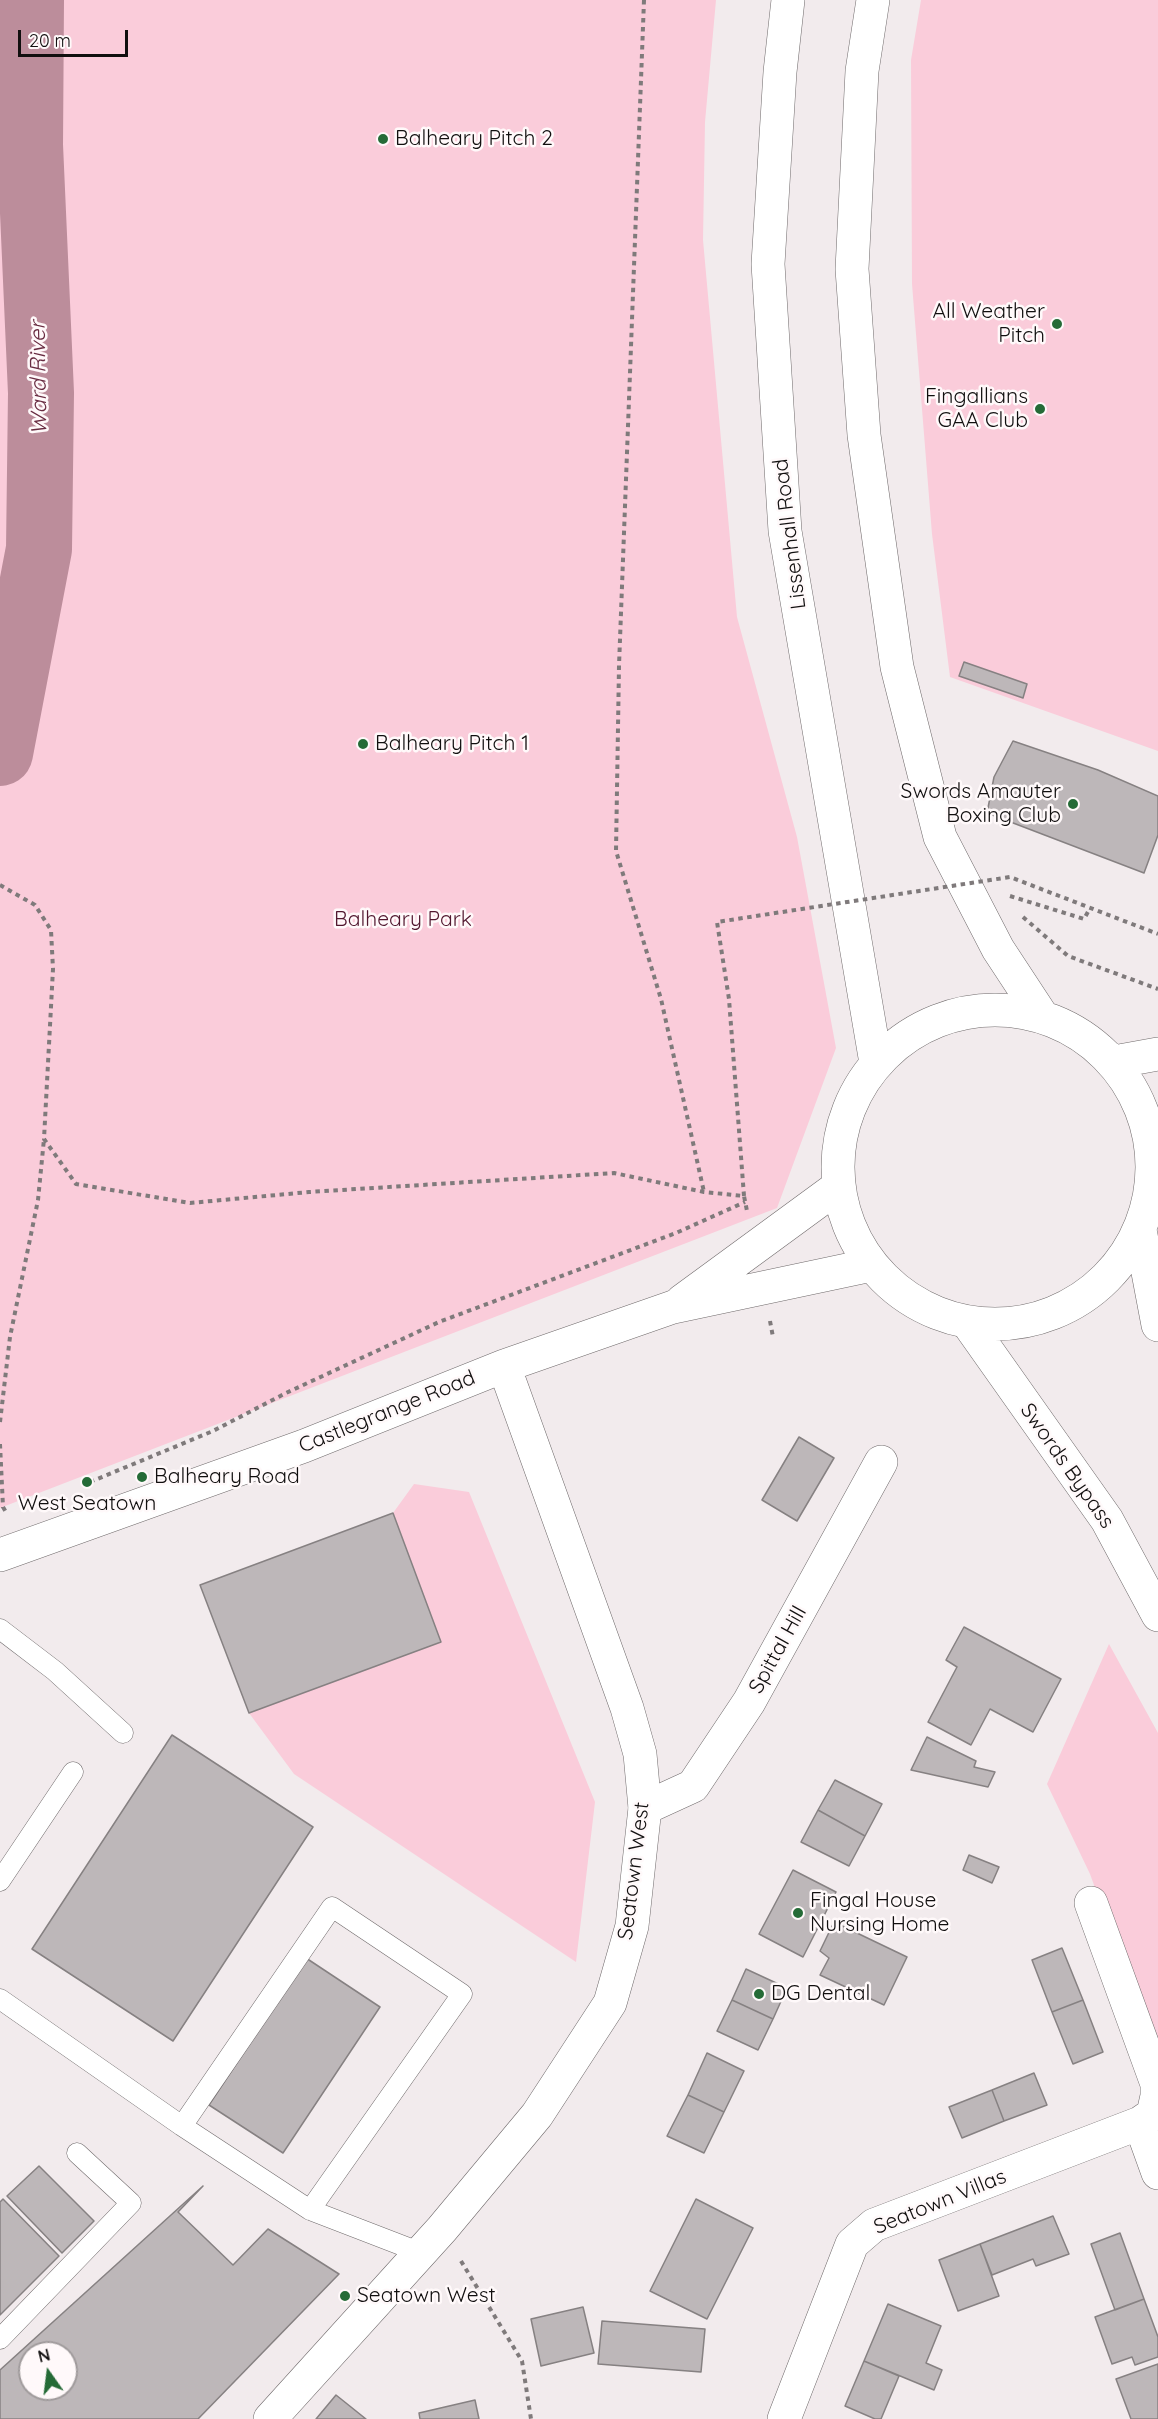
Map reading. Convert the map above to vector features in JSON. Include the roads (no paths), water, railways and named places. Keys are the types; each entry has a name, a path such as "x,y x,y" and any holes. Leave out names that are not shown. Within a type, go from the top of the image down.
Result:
{"main road":[{"name":"Lissenhall Road","path":"788,0 780,72 768,264 785,531 876,1063"},
{"path":"873,0 862,71 852,269 864,435 897,667 940,837 998,950 1042,1016"},
{"path":"997,1010 1042,1016 1081,1034 1114,1062 1131,1086 1155,1139 1152,1186 1140,1230 1111,1274 1069,1306 1019,1322 967,1322 931,1311 898,1291 871,1264 850,1228 839,1186 839,1142 852,1100 876,1063 911,1034 952,1015 997,1010"},
{"path":"1114,1062 1158,1054"},
{"name":"Castlegrange Road","path":"673,1307 839,1186"},
{"path":"1140,1230 1158,1325"},
{"name":"Castlegrange Road","path":"12,1551 304,1446 504,1366 673,1307 871,1264"},
{"name":"Swords Bypass","path":"967,1322 1107,1520 1158,1615"},
{"name":"Seatown West","path":"270,2419 442,2229 537,2115 610,2003 632,1926 645,1808 640,1754 627,1708 504,1366"},
{"name":"Spittal Hill","path":"645,1808 693,1786 749,1702 881,1462"},
{"path":"1091,1903 1157,2084 1158,2096 1153,2114 1140,2123 1158,2173"},
{"name":"Seatown Villas","path":"784,2419 852,2244 874,2225 1140,2123"}],"lane":[{"path":"0,1629 56,1671 123,1733"},
{"path":"0,1881 73,1772"},
{"path":"182,2126 332,1907 462,1994 310,2210"},
{"path":"0,1999 182,2126 310,2210 419,2252"},
{"path":"0,2339 131,2203 78,2153"}],"waterway":[{"name":"Ward River","path":"0,753 39,549 41,393 30,145 31,0"}],"place":[{"name":"Balheary Pitch 2","path":"383,139"},
{"name":"All Weather Pitch","path":"1057,324"},
{"name":"Fingallians GAA Club","path":"1040,409"},
{"name":"Balheary Pitch 1","path":"363,744"},
{"name":"Swords Amauter Boxing Club","path":"1073,804"},
{"name":"Balheary Road","path":"142,1477"},
{"name":"West Seatown","path":"87,1482"},
{"name":"Fingal House Nursing Home","path":"798,1913"},
{"name":"DG Dental","path":"759,1994"},
{"name":"Seatown West","path":"345,2296"}],"park label":[{"name":"Balheary Park","path":"403,920"}]}
